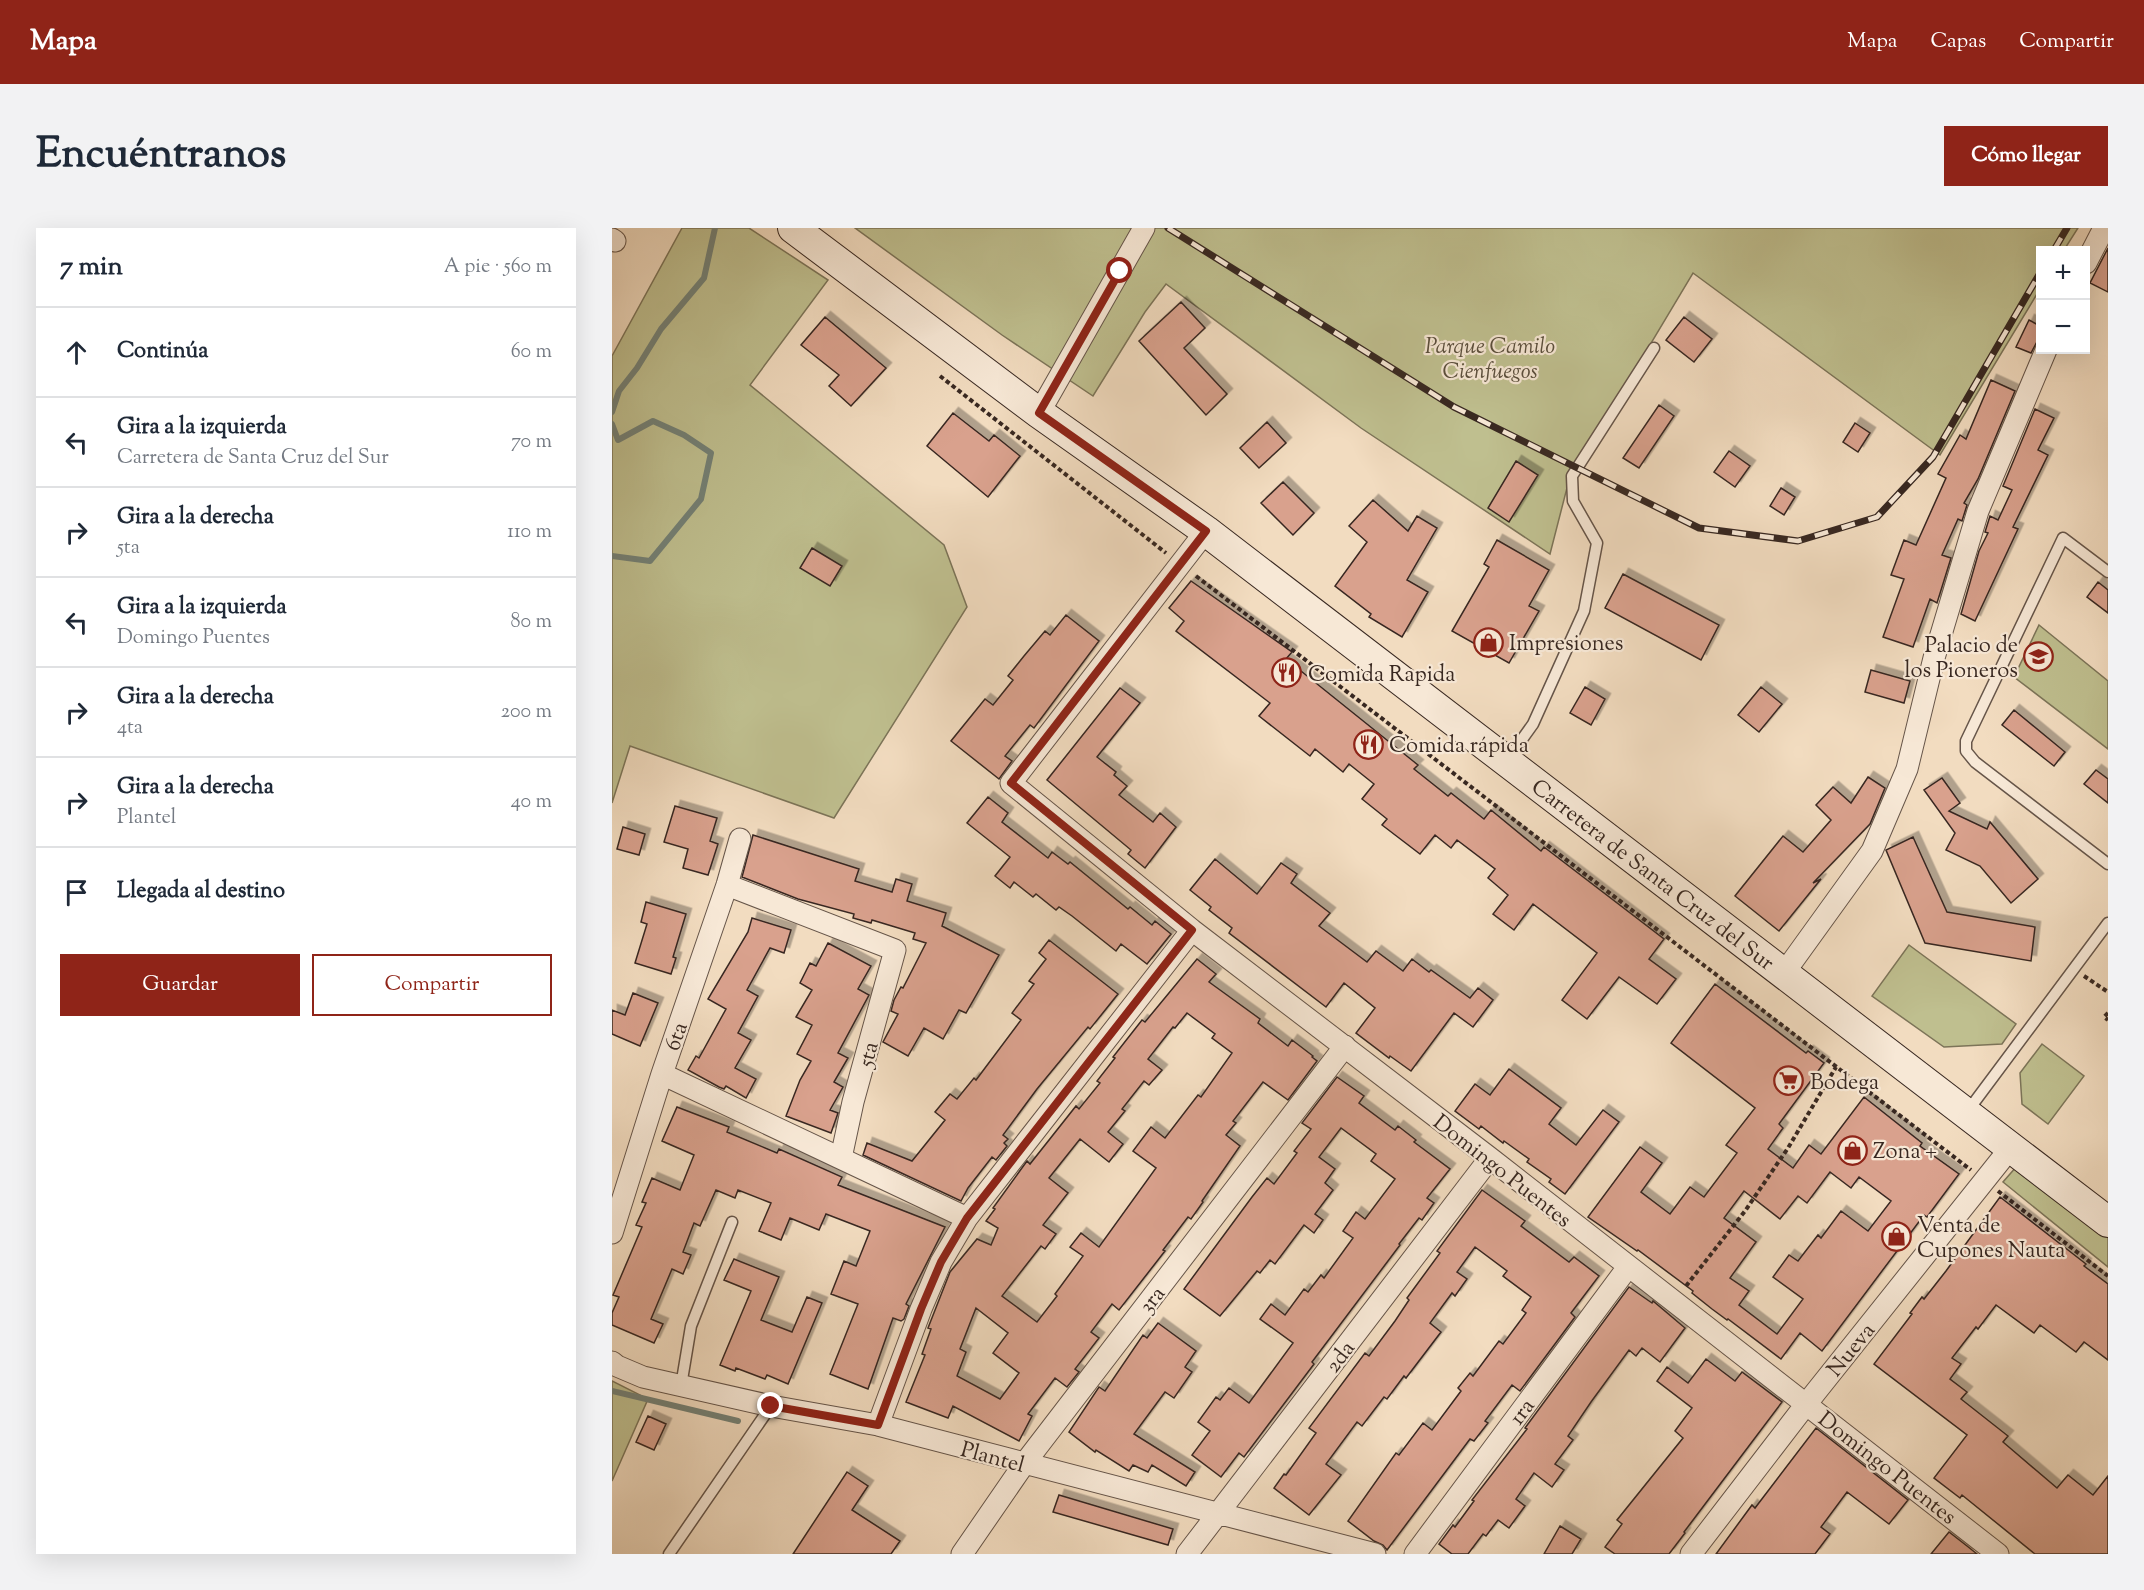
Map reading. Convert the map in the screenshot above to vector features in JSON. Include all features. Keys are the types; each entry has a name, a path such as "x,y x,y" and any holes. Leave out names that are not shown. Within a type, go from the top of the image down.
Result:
{"main road":[{"name":"Carretera de Santa Cruz del Sur","path":"793,228 1039,413 1206,531 2012,1146 2108,1222"}],"street":[{"path":"1039,413 1144,228"},
{"path":"2090,254 2104,228"},
{"path":"1784,973 1872,851 1907,769 1934,658 1978,511 2044,354"},
{"path":"1180,564 1206,531"},
{"name":"Domingo Puentes","path":"1180,564 1011,783 1192,930 1807,1403 1998,1554"},
{"name":"6ta","path":"612,1233 662,1074 727,885 740,839"},
{"name":"5ta","path":"727,885 895,950 841,1158"},
{"path":"878,1425 941,1262 967,1218 1192,930"},
{"name":"3ra","path":"962,1554 1024,1464 1345,1047"},
{"path":"662,1074 967,1218"},
{"name":"Nueva","path":"1691,1554 1807,1403 2012,1146"},
{"name":"2da","path":"1187,1554 1490,1158"},
{"name":"1ra","path":"1415,1554 1628,1267"},
{"name":"Plantel","path":"612,1362 643,1377 771,1406 878,1425 1375,1554"}],"lane":[{"path":"1507,762 1533,724 1584,611 1597,543 1573,501 1572,476 1654,348"},
{"path":"2108,572 2062,538 1966,741 1966,751 1975,762 2108,864"},
{"path":"1967,1113 2108,922"},
{"path":"681,1386 691,1326 732,1222"},
{"path":"669,1554 771,1406"}],"path":[{"path":"940,376 1180,564 2108,1276"},
{"path":"2074,969 2108,992"},
{"path":"2108,1013 2104,1017 2108,1020"},
{"path":"1674,1302 1745,1211 1788,1148 1836,1067"}],"green space":[{"path":"682,228 749,228 828,280 750,385 944,545 967,607 834,818 630,746 612,803 612,356"},
{"name":"Parque Camilo Cienfuegos","path":"855,228 2078,228 2067,246 2036,246 2036,296 1940,455 1693,273 1569,480 1550,554 1361,428 1166,284 1145,312 1093,396 1002,335"},
{"path":"2039,625 2108,681 2108,749 2014,677"},
{"path":"1909,945 2016,1024 2002,1044 1944,1047 1872,996"},
{"path":"2042,1044 2084,1076 2048,1124 2022,1104 2020,1073"},
{"path":"2017,1166 2108,1238 2108,1267 2003,1182"},
{"path":"612,1381 648,1399 612,1481"}],"building":[{"path":"2108,248 2108,292 2090,283"},
{"path":"1181,302 1205,328 1184,348 1227,394 1206,415 1139,341"},
{"path":"825,317 886,368 851,406 829,386 839,375 801,345"},
{"path":"1684,317 1712,339 1694,362 1666,340"},
{"path":"2029,320 2036,324 2036,344 2031,353 2016,347"},
{"path":"1991,380 2015,391 1978,479 1964,503 1967,505 1962,521 1958,519 1942,555 1951,558 1937,603 1930,599 1913,647 1883,637 1904,579 1891,575 1904,540 1916,545 1946,478 1938,474 1960,435 1966,439"},
{"path":"1659,405 1674,416 1639,468 1623,458"},
{"path":"2035,409 2054,418 2038,450 2048,455 2013,527 2018,529 1975,621 1961,614 1979,551 1988,533 1985,532 1990,516 1998,520 2012,490 2003,486"},
{"path":"953,413 989,441 994,435 1020,456 988,497 927,446"},
{"path":"1267,422 1286,443 1259,468 1240,448"},
{"path":"1855,423 1870,433 1858,452 1843,442"},
{"path":"1729,451 1750,466 1735,487 1714,472"},
{"path":"1516,461 1538,475 1509,522 1488,508"},
{"path":"1283,482 1314,513 1293,535 1261,503"},
{"path":"1781,488 1795,497 1784,515 1770,506"},
{"path":"1373,500 1408,531 1417,516 1437,528 1407,580 1428,592 1402,637 1369,617 1371,614 1335,586 1367,542 1349,526"},
{"path":"1497,540 1549,570 1529,606 1539,611 1509,663 1452,631 1489,567 1484,564"},
{"path":"812,548 842,566 830,586 800,568"},
{"path":"1623,574 1719,625 1701,660 1605,608"},
{"path":"1191,581 1292,652 1286,659 1418,765 1414,769 1448,796 1451,793 1484,819 1491,810 1541,851 1544,847 1664,939 1649,959 1676,979 1657,1004 1619,977 1587,1019 1562,1000 1597,953 1533,904 1514,930 1493,914 1508,895 1488,878 1495,869 1457,840 1451,848 1435,835 1420,854 1382,825 1387,819 1362,799 1374,784 1349,764 1343,772 1315,749 1310,756 1259,716 1270,703 1176,631 1184,621 1169,608"},
{"path":"2098,582 2108,590 2108,613 2087,597"},
{"path":"1066,615 1099,641 1034,728 1030,725 1005,756 1012,761 999,779 951,741 985,699 993,705 1013,680 1008,676 1024,656 1045,631 1050,635"},
{"path":"1871,670 1910,681 1904,703 1865,692"},
{"path":"1585,687 1605,699 1591,725 1570,713"},
{"path":"1761,687 1782,704 1759,732 1738,715"},
{"path":"1120,688 1140,703 1097,757 1116,772 1114,775 1127,786 1119,795 1153,822 1160,813 1176,827 1145,868 1128,854 1131,850 1047,780"},
{"path":"2014,710 2065,752 2054,766 2002,725"},
{"path":"2096,770 2108,779 2108,803 2084,784"},
{"path":"1868,777 1885,788 1870,824 1813,883 1821,879 1779,931 1735,896 1783,836 1803,852 1831,820 1816,805 1833,787 1851,803"},
{"path":"1942,778 1960,803 1949,811 1987,829 1990,822 2038,879 2011,903 1980,866 1946,850 1955,833 1924,790"},
{"path":"988,797 1008,813 1002,822 1048,858 1052,852 1068,864 1070,862 1128,909 1130,907 1152,925 1155,921 1171,934 1147,964 1121,944 1116,951 1059,907 1056,910 1036,894 1033,897 1014,882 1010,888 995,876 1010,857 967,823"},
{"path":"675,806 717,818 710,841 718,844 708,875 683,868 688,849 664,842"},
{"path":"623,827 645,834 639,855 617,849"},
{"path":"753,835 859,869 855,881 892,892 896,879 912,884 907,901 946,913 942,926 999,955 966,1013 959,1010 943,1039 924,1028 908,1056 883,1042 898,1014 891,1011 894,1000 901,987 903,988 926,943 913,939 915,933 872,920 871,923 853,918 854,914 798,899 742,877"},
{"path":"1913,837 1947,912 2035,927 2031,961 1925,943 1886,850"},
{"path":"1215,859 1257,894 1281,863 1297,874 1291,883 1330,913 1319,926 1367,962 1376,951 1403,971 1412,959 1470,998 1478,988 1493,1000 1473,1027 1454,1013 1411,1071 1390,1056 1389,1058 1356,1033 1375,1008 1344,983 1326,1007 1229,933 1232,928 1209,910 1211,907 1190,890"},
{"path":"646,902 686,914 673,957 676,958 671,974 635,963 647,924 641,922"},
{"path":"752,918 791,930 784,953 770,948 747,990 758,996 738,1033 751,1040 735,1068 756,1079 746,1098 726,1086 724,1089 719,1087 688,1070 696,1056 699,1058 726,1009 708,999 748,932"},
{"path":"1049,940 1118,994 1037,1089 1003,1135 1008,1139 1004,1143 1007,1146 996,1160 992,1157 961,1201 863,1155 867,1143 912,1161 945,1120 935,1112 950,1094 957,1099 974,1078 976,1080 1021,1020 1012,1013 1034,984 1029,981 1046,959 1039,953"},
{"path":"828,943 871,966 858,989 869,995 838,1053 848,1058 834,1082 843,1087 830,1110 838,1113 831,1133 786,1116 800,1080 811,1061 797,1054 812,1025 796,1017 812,990 800,983 810,963 816,966"},
{"path":"1197,959 1216,974 1209,982 1260,1019 1258,1023 1288,1046 1292,1040 1317,1061 1288,1100 1263,1082 1233,1121 1236,1123 1226,1135 1240,1146 1203,1202 1191,1219 1188,1217 1119,1310 1112,1304 1091,1332 1099,1338 1075,1369 1079,1372 1067,1387 1055,1378 1028,1414 1032,1416 1019,1441 953,1406 948,1418 906,1402 925,1355 922,1354 931,1329 928,1328 950,1272 977,1239 991,1245 998,1228 986,1221 995,1209 993,1208 1027,1161 1030,1164 1076,1106 1079,1109 1100,1083 1097,1081 1115,1058 1113,1057 1142,1020 1145,1022","holes":["1187,1013 1215,1034 1212,1038 1232,1053 1201,1097 1198,1095 1165,1138 1151,1127 1133,1151 1156,1168 1099,1247 1081,1233 1070,1247 1083,1256 1037,1322 1002,1296 1041,1246 1045,1249 1056,1234 1043,1225 1068,1193 1049,1178 1080,1139 1109,1162 1123,1144 1108,1132 1125,1111 1122,1109 1144,1081 1149,1085 1162,1070 1148,1059","976,1308 1008,1333 993,1353 1019,1373 1000,1399 957,1376 966,1352 960,1349"]},
{"path":"1715,984 1806,1053 1808,1051 1824,1063 1779,1124 1783,1128 1768,1149 1793,1168 1809,1145 1821,1154 1864,1097 1922,1143 1920,1146 1959,1174 1927,1217 1924,1215 1822,1351 1800,1333 1781,1359 1712,1309 1692,1293 1693,1291 1638,1250 1588,1217 1640,1147 1662,1163 1641,1192 1670,1214 1690,1187 1704,1197 1737,1153 1726,1145 1755,1108 1671,1043","holes":["1830,1172 1851,1188 1859,1177 1891,1201 1868,1231 1841,1211 1821,1238 1818,1235 1798,1261 1789,1255 1773,1277 1803,1299 1777,1334 1739,1305 1749,1291 1730,1278 1756,1242 1724,1218 1744,1191 1780,1219 1798,1196 1807,1203"]},
{"path":"633,993 658,1003 640,1046 612,1034 612,1010 625,1015"},
{"path":"1509,1069 1561,1108 1549,1124 1576,1145 1603,1110 1619,1122 1565,1194 1549,1182 1551,1179 1527,1162 1529,1159 1481,1126 1479,1129 1455,1111 1475,1084 1490,1095"},
{"path":"1337,1077 1364,1096 1359,1103 1395,1130 1398,1126 1416,1140 1414,1142 1450,1169 1427,1198 1434,1203 1422,1220 1419,1218 1399,1244 1312,1362 1314,1364 1244,1457 1239,1453 1221,1477 1192,1455 1210,1431 1198,1422 1216,1397 1220,1400 1229,1388 1249,1403 1293,1343 1260,1319 1271,1304 1285,1315 1304,1289 1308,1292 1321,1275 1324,1278 1353,1238 1343,1231 1356,1212 1365,1219 1395,1179 1371,1161 1376,1154 1341,1128 1319,1157 1335,1169 1325,1183 1333,1190 1315,1214 1323,1220 1314,1233 1304,1225 1275,1264 1270,1260 1260,1273 1257,1271 1220,1316 1184,1289 1267,1178 1274,1184 1297,1153 1294,1151 1311,1129 1302,1123"},
{"path":"677,1107 729,1127 727,1132 777,1153 779,1149 842,1177 838,1185 945,1227 906,1304 909,1306 904,1319 901,1321 893,1318 868,1389 830,1374 858,1304 831,1294 844,1261 856,1266 870,1231 826,1214 819,1230 790,1218 781,1240 759,1231 771,1203 738,1190 735,1198 716,1190 700,1226 694,1223 683,1252 691,1255 683,1274 672,1269 651,1319 663,1324 654,1343 612,1325 612,1313 619,1297 613,1295 642,1227 636,1225 646,1203 642,1202 652,1178 680,1190 694,1155 662,1141"},
{"path":"1482,1190 1525,1221 1521,1226 1569,1262 1574,1257 1599,1276 1571,1313 1575,1317 1520,1391 1512,1385 1485,1421 1488,1423 1474,1441 1470,1439 1387,1550 1348,1521 1396,1453 1399,1455 1423,1423 1432,1430 1461,1391 1458,1388 1470,1373 1473,1376 1499,1341 1503,1344 1526,1313 1522,1310 1531,1297 1503,1276 1507,1271 1475,1247 1457,1272 1467,1279 1455,1296 1452,1293 1430,1323 1441,1332 1406,1378 1404,1376 1387,1399 1384,1397 1362,1426 1357,1422 1326,1464 1341,1475 1309,1515 1274,1488 1316,1433 1309,1428 1365,1353 1369,1356 1395,1321 1409,1300 1407,1298 1440,1253 1437,1251"},
{"path":"2000,1197 2108,1284 2108,1360 2084,1342 2076,1352 2040,1325 2034,1333 1996,1305 1952,1358 1961,1364 1950,1379 1967,1392 1961,1399 2008,1436 2003,1442 2057,1488 2068,1475 2093,1495 2108,1476 2108,1554 2035,1554 1962,1495 1960,1498 1934,1478 1967,1435 1874,1364 1922,1297 1924,1299 1946,1271"},
{"path":"734,1259 779,1277 761,1320 792,1332 807,1297 822,1303 788,1384 767,1375 765,1379 736,1368 735,1371 720,1365 751,1291 724,1280"},
{"path":"1629,1287 1652,1303 1653,1301 1685,1328 1660,1362 1642,1348 1636,1356 1629,1350 1568,1436 1573,1440 1555,1464 1564,1470 1552,1487 1534,1473 1516,1499 1525,1506 1509,1528 1498,1520 1486,1536 1483,1534 1468,1554 1452,1554 1439,1544 1453,1525 1455,1527 1474,1501 1472,1500 1527,1429 1525,1428"},
{"path":"1158,1323 1196,1351 1185,1367 1192,1372 1174,1398 1165,1392 1134,1434 1195,1472 1186,1486 1152,1465 1148,1472 1133,1465 1129,1471 1096,1450 1095,1452 1069,1432 1099,1387 1105,1391 1143,1335 1147,1338"},
{"path":"1706,1359 1735,1381 1742,1372 1782,1402 1669,1554 1615,1554 1605,1547 1622,1524 1617,1520 1683,1438 1675,1431 1692,1408 1657,1381 1667,1367 1688,1383"},
{"path":"648,1416 666,1424 654,1450 636,1442"},
{"path":"1816,1428 1908,1500 1889,1524 1847,1492 1821,1527 1830,1534 1815,1554 1716,1554 1752,1505 1755,1508"},
{"path":"847,1472 868,1486 852,1510 900,1541 891,1554 793,1554"},
{"path":"1059,1495 1173,1529 1168,1545 1053,1512"},
{"path":"1560,1526 1581,1539 1572,1554 1544,1554"},
{"path":"1949,1532 1967,1546 1977,1554 1931,1554"}],"waterway":[{"path":"612,412 619,391 637,368 661,329 704,278 715,228"},
{"path":"612,424 618,440 653,421 684,435 711,453 701,499 650,561 612,556"},
{"path":"612,1391 738,1421"}],"railway":[{"path":"1168,228 1454,407 1699,528 1798,541 1877,517 1933,457 2036,280"},
{"path":"2056,246 2067,228"}],"place":[{"name":"Impresiones","path":"1488,642"},
{"name":"Palacio de los Pioneros","path":"2039,657"},
{"name":"Comida Rapida","path":"1287,673"},
{"name":"Comida rápida","path":"1368,744"},
{"name":"Bodega","path":"1789,1081"},
{"name":"Zona +","path":"1852,1150"},
{"name":"Venta de Cupones Nauta","path":"1896,1237"}],"route":[{"path":"771,1406 878,1425 941,1262 967,1218 1192,930 1011,783 1206,531 1039,413 1120,271"}]}
